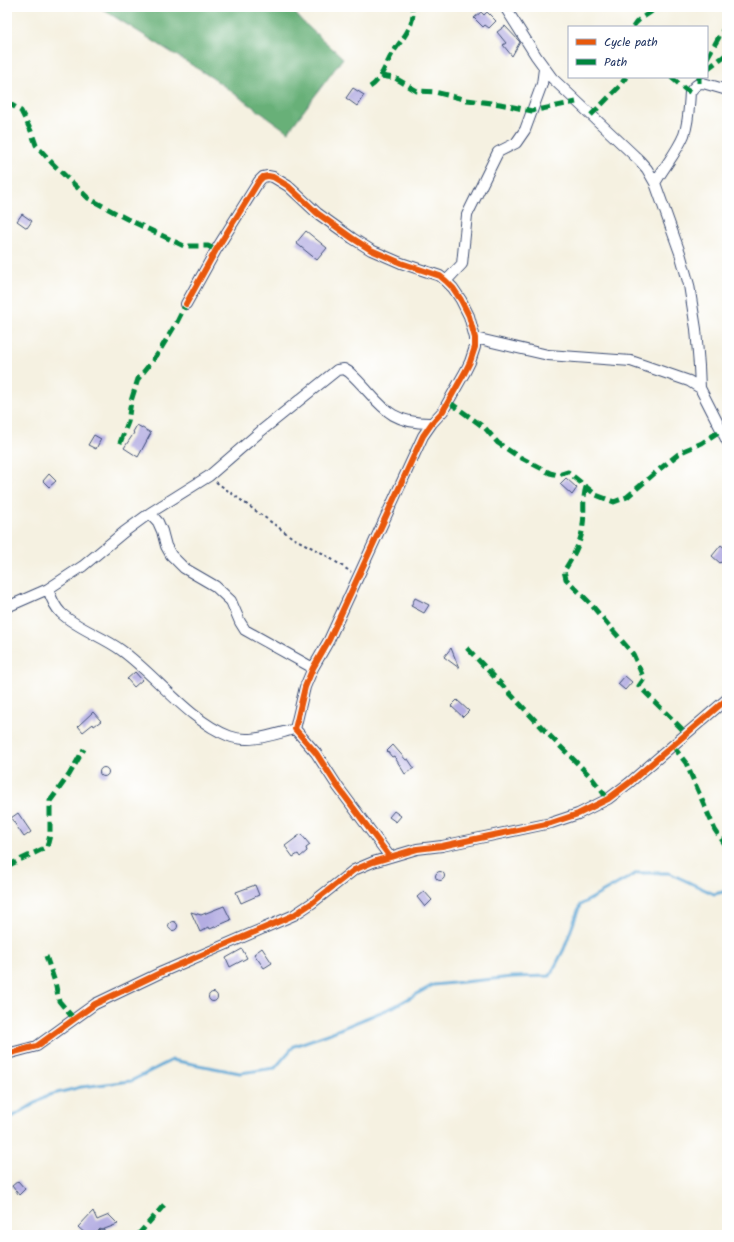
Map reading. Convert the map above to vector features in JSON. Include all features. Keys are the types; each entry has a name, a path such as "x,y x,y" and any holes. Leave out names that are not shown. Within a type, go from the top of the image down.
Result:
{"street":[{"path":"505,7 544,69 562,89 591,114 639,160 647,169 655,183 680,253 688,285 696,336 700,388 727,441"},
{"path":"446,281 462,264 467,215 498,152 516,143 524,130 542,84 544,69"},
{"path":"655,183 684,134 688,121 690,92 692,88 703,82 727,90"},
{"path":"186,304 216,250 258,181 263,177 268,176 273,177 288,186 317,213 371,250 401,263 440,276 453,288 461,300 469,316 475,338 475,347 470,362 443,411 423,436 329,640 313,668 305,687 295,729"},
{"path":"475,338 548,355 631,361 689,381 700,388"},
{"path":"7,607 48,589 83,566 124,532 150,513 209,476 261,431 337,370 344,369 349,372 383,408 392,415 410,422 432,423"},
{"path":"150,513 158,522 166,546 178,563 220,590 231,601 245,630 313,668"},
{"path":"48,589 60,612 70,621 120,649 202,721 218,731 231,737 245,739 264,737 295,729"},
{"path":"7,1054 37,1046 95,1004 168,969 294,915 312,904 354,870 417,849 442,846 551,823 578,814 608,799 629,783 727,699"},
{"path":"295,729 316,753 338,787 390,857"}],"path":[{"path":"209,476 219,485 293,538 324,554 358,577"}],"green space":[{"path":"99,7 290,7 302,21 343,58 288,132 214,79"}],"building":[{"path":"481,12 484,15 487,12 496,21 489,28 485,25 483,27 474,18"},
{"path":"505,26 520,42 512,56 503,45 506,43 497,32"},
{"path":"353,88 364,95 357,106 346,98"},
{"path":"22,214 32,221 27,228 17,221"},
{"path":"306,231 327,248 317,260 296,243"},
{"path":"137,425 151,433 138,457 124,448 134,433 133,432"},
{"path":"94,435 101,439 96,449 88,445"},
{"path":"49,474 56,481 49,487 43,481"},
{"path":"566,478 577,488 572,495 560,484"},
{"path":"721,545 727,550 727,556 720,563 712,556"},
{"path":"415,598 429,605 424,613 411,606"},
{"path":"451,648 459,668 444,657"},
{"path":"135,672 142,680 134,687 127,679"},
{"path":"625,676 632,682 625,690 618,684"},
{"path":"457,700 469,711 463,717 451,706"},
{"path":"93,712 101,721 94,726 93,724 83,732 78,726"},
{"path":"393,745 406,760 408,759 414,768 405,774 394,756 392,757 387,751"},
{"path":"104,767 109,772 104,777 99,772"},
{"path":"394,811 401,816 396,822 389,817"},
{"path":"18,813 31,832 24,837 11,818"},
{"path":"301,834 310,845 306,848 307,851 300,857 298,854 293,857 285,846"},
{"path":"440,871 445,876 440,881 435,876"},
{"path":"255,885 259,895 241,903 236,892"},
{"path":"424,891 432,900 425,907 417,897"},
{"path":"224,906 231,920 210,929 209,927 200,932 191,912 201,915"},
{"path":"173,921 178,926 173,931 168,926"},
{"path":"262,948 272,963 264,968 254,954"},
{"path":"242,949 247,958 230,967 226,958"},
{"path":"213,992 218,997 213,1002 208,997"},
{"path":"18,1181 25,1189 19,1195 12,1186"},
{"path":"93,1211 97,1220 109,1215 118,1224 102,1230 100,1229 94,1235 87,1235 78,1227"}],"waterway":[{"path":"7,1120 49,1095 81,1087 131,1081 172,1060 240,1073 275,1068 294,1046 328,1034 393,1007 433,985 513,977 550,976 564,949 580,905 637,873 669,873 714,894 727,891"}],"marked path":[{"path":"370,87 380,77 392,54 407,32 412,20 412,7"},
{"path":"634,26 656,7"},
{"path":"708,56 727,23"},
{"path":"708,68 727,54"},
{"path":"381,76 395,78 417,91 435,92 467,100 500,104 532,111 576,102"},
{"path":"591,115 620,86 625,78"},
{"path":"672,78 690,92"},
{"path":"699,78 699,83"},
{"path":"7,102 21,111 36,145 88,198 127,219 184,246 208,246 216,250"},
{"path":"120,443 128,422 131,401 138,379 157,355 186,304"},
{"path":"449,402 485,428 498,443 516,455 550,473 558,475 568,472 596,495 614,502 627,497 681,452 702,443 721,430"},
{"path":"586,487 581,537 571,560 564,571 566,579 589,602 633,654 644,679 639,686 686,733"},
{"path":"467,648 591,777 608,799"},
{"path":"673,746 686,763 715,830 727,847"},
{"path":"7,866 47,847 50,835 50,801 69,775 84,749"},
{"path":"46,956 55,982 59,1001 74,1019"},
{"path":"138,1235 164,1205"}],"cycle path":[{"path":"186,304 216,250 259,181 263,177 268,176 273,177 288,186 317,213 371,250 401,263 440,276 453,288 469,316 475,338 475,347 470,362 443,411 423,436 329,640 313,668 305,687 295,729 316,753 338,787 390,857"},
{"path":"7,1054 37,1046 95,1004 162,972 294,915 354,870 373,862 417,849 442,846 551,823 578,814 608,799 629,783 727,699"}]}
